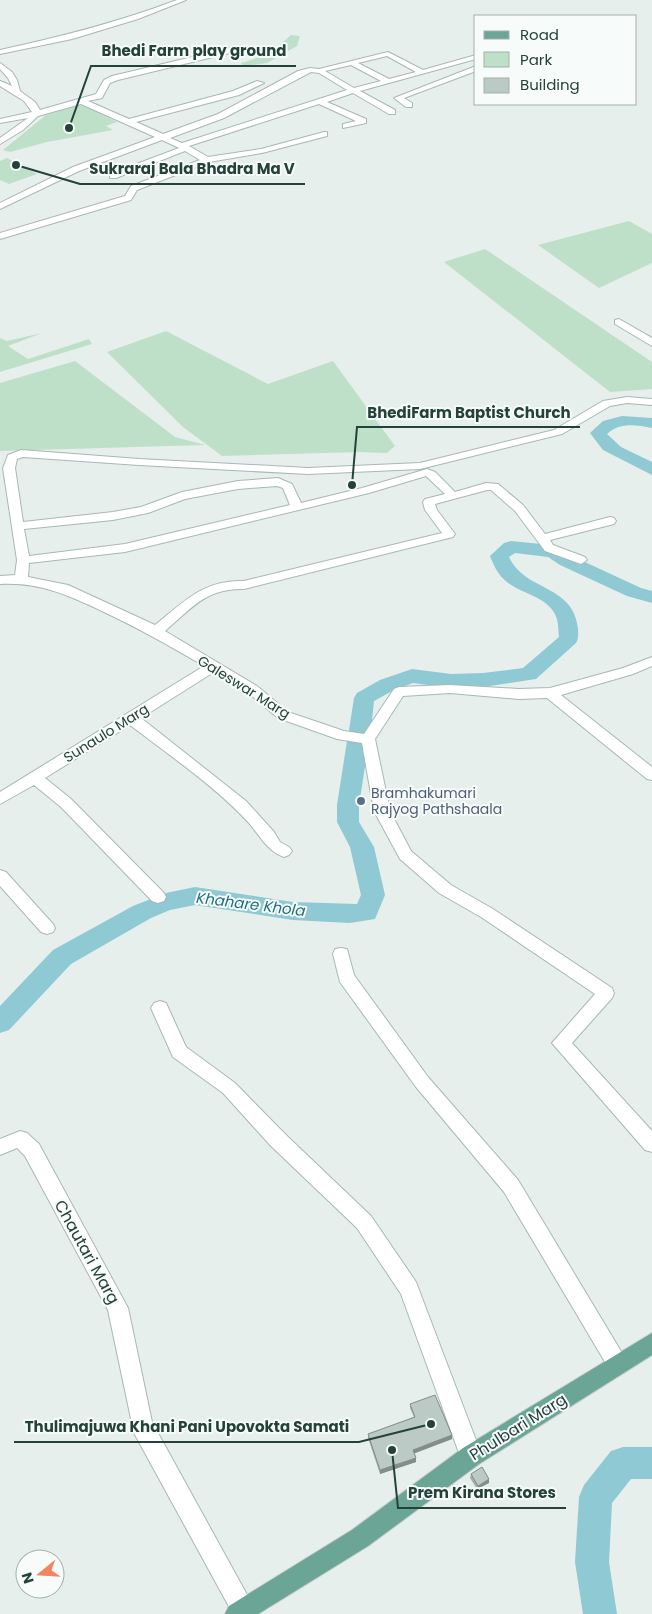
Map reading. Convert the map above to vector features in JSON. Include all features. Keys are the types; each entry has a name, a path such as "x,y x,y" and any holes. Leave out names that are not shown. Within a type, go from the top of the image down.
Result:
{"main road":[{"name":"Phulbari Marg","path":"240,1612 360,1538 471,1456 652,1344"}],"street":[{"path":"0,52 60,39 126,20 183,0"},
{"path":"0,122 99,96 107,82 115,78 239,48"},
{"path":"321,72 322,69 388,54 423,73"},
{"path":"113,176 183,147 352,91 474,58"},
{"path":"9,60 0,64 12,76 17,87 16,92"},
{"path":"352,62 386,81"},
{"path":"409,105 398,98 474,69"},
{"path":"0,206 76,169 221,116 310,70 321,72 343,83 352,91 392,112"},
{"path":"0,83 34,105 36,114"},
{"path":"128,122 236,93 260,83"},
{"path":"80,101 183,147 207,160"},
{"path":"319,102 363,121 346,126"},
{"path":"0,142 36,114"},
{"path":"0,236 128,198 134,188 207,160 262,151 324,134"},
{"path":"618,322 652,343"},
{"path":"21,579 23,560 9,468 12,457 21,453 139,462 308,470 403,468 420,466 543,437 563,430 607,403 627,400 652,402"},
{"path":"23,560 124,548 365,491 427,472 453,496"},
{"path":"17,526 113,516 144,510 182,496 238,486 278,482 288,486 297,507"},
{"path":"156,631 211,589 221,585 253,583 449,534 431,510 429,502 486,487 494,486 519,508 549,548 581,560"},
{"path":"543,540 546,537 610,521"},
{"name":"Galeswar Marg","path":"0,580 21,579 63,588 156,631 252,689 284,715 342,736 368,738"},
{"path":"652,661 550,693 519,694 450,690 399,692 368,738 382,811 405,855 445,889 487,914 606,993 561,1043 652,1144"},
{"name":"Sunaulo Marg","path":"0,799 212,666"},
{"path":"550,693 652,776"},
{"path":"131,718 240,805 269,836 275,846 284,851"},
{"path":"35,777 66,803 158,897"},
{"path":"0,876 48,928"},
{"path":"340,954 346,977 422,1082 511,1186 618,1365"},
{"path":"160,1008 179,1052 229,1088 278,1140 364,1222 409,1289 471,1456"},
{"name":"Chautari Marg","path":"0,1147 20,1139 32,1150 118,1308 142,1425 240,1612"}],"green space":[{"path":"291,35 300,36 297,46 267,63 243,66 241,63 268,52 280,45"},
{"path":"79,105 117,122 106,126 113,130 47,142 10,152 3,150 46,115"},
{"path":"7,158 37,174 9,184 0,180 0,161"},
{"path":"629,221 652,234 652,263 599,288 538,245"},
{"path":"485,249 652,362 652,389 610,392 444,262"},
{"path":"166,331 268,384 333,361 395,446 387,453 358,452 222,456 183,427 107,352"},
{"path":"42,333 8,346 28,359 89,339 92,344 0,372 0,338 7,341"},
{"path":"75,361 175,437 205,445 0,451 0,383"}],"building":[{"path":"435,1395 452,1435 413,1450 416,1458 380,1470 368,1434 415,1417 410,1404"},
{"path":"482,1467 489,1479 478,1486 471,1474"}],"waterway":[{"name":"Khahare Khola","path":"652,423 630,420 615,422 609,424 598,433 609,447 652,470"},
{"name":"Khahare Khola","path":"360,730 364,698 387,685 412,676 451,681 483,680 529,674 569,639 567,619 562,608 554,600 513,578 505,569 499,556 511,547 555,553 567,561 634,592 652,597"},
{"name":"Khahare Khola","path":"0,1023 62,957 142,912 166,902 195,896 293,911 366,913 373,895 362,847 348,822 348,805 358,741"},
{"name":"Khahare Khola","path":"600,1614 592,1562 596,1497 623,1463 652,1463"}],"place":[{"name":"Bhedi Farm play ground","path":"69,128"},
{"name":"Sukraraj Bala Bhadra Ma V","path":"16,165"},
{"name":"BhediFarm Baptist Church","path":"352,485"},
{"name":"Bramhakumari Rajyog Pathshaala","path":"361,801"},
{"name":"Thulimajuwa Khani Pani Upovokta Samati","path":"431,1424"},
{"name":"Prem Kirana Stores","path":"392,1450"}]}
